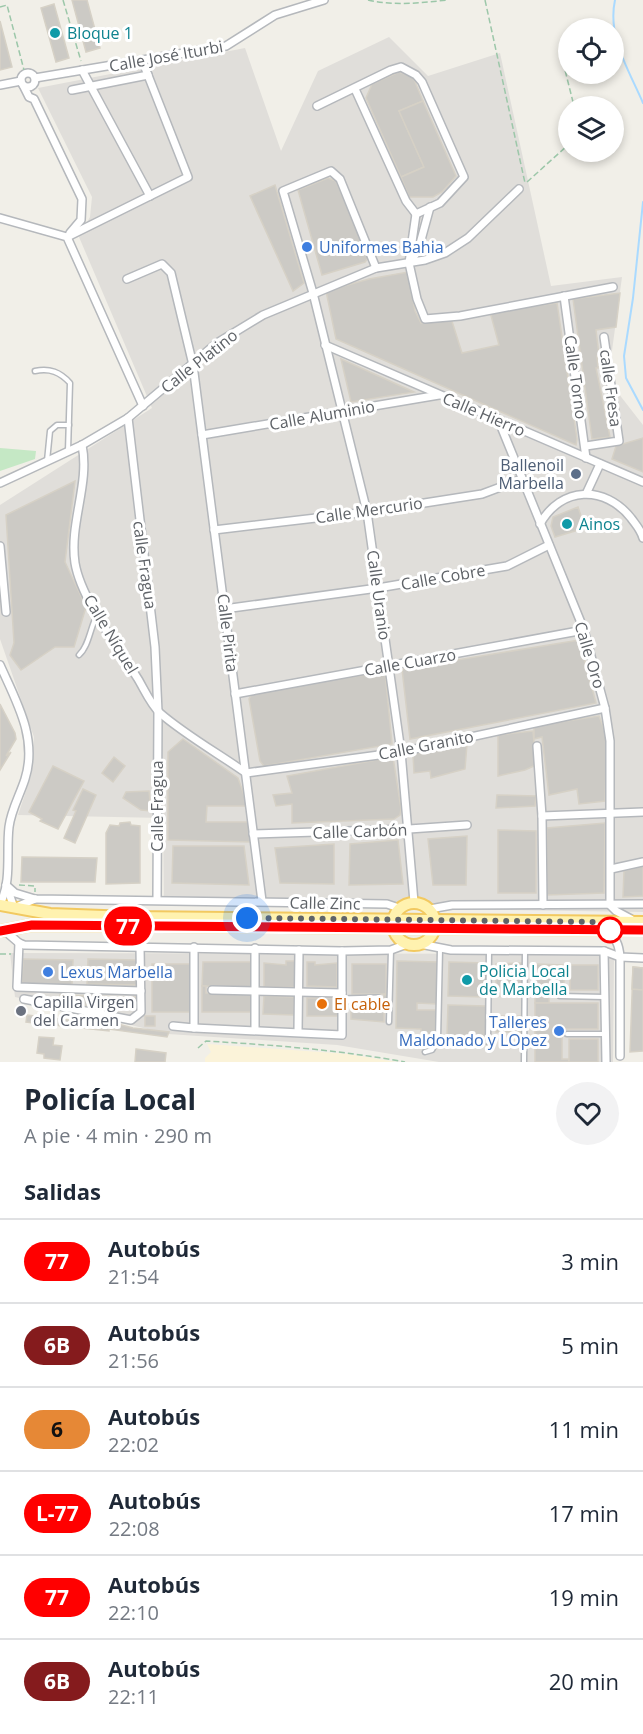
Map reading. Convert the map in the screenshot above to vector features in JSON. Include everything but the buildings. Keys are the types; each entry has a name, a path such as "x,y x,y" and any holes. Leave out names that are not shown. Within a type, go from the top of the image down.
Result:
{"main road":[{"path":"414,902 430,909 435,924 430,938 420,944 407,944 398,938 393,924 399,908 414,902"},
{"path":"0,904 50,914 393,924"},
{"path":"4,932 15,916 14,908"},
{"path":"4,932 32,925 643,921"},
{"path":"435,924 643,930"}],"street":[{"name":"Calle José Iturbi","path":"35,81 82,70 226,46 275,15 324,0"},
{"path":"0,218 67,237 188,177 142,60"},
{"path":"317,106 391,70 401,67 416,75 422,82 464,177 440,202 416,214"},
{"path":"82,70 150,196"},
{"path":"34,99 29,97 22,83 22,77 26,74 32,74 35,81 34,99 82,199 81,220 67,237"},
{"path":"72,90 148,75"},
{"path":"0,85 22,83 27,87 35,81"},
{"path":"355,89 406,201 416,214 409,263 417,299 425,319 460,316 613,287"},
{"name":"Calle Uranio","path":"376,268 340,179 331,171 283,191 313,293 367,512 401,752 414,902"},
{"name":"Calle Platino","path":"0,483 82,445 128,418 217,343 263,315 376,268 409,263 444,253 468,238 519,189"},
{"path":"409,263 418,251 430,207"},
{"path":"67,237 143,406"},
{"name":"Calle Pirita","path":"127,279 162,264 171,273 193,364 262,901"},
{"name":"Calle Torno","path":"564,296 586,458"},
{"name":"calle Fresa","path":"586,446 619,441 604,337"},
{"name":"Calle Hierro","path":"325,345 643,482"},
{"name":"Calle Aluminio","path":"202,435 441,395"},
{"name":"calle Fragua","path":"128,418 156,648 158,712"},
{"name":"Calle Oro","path":"498,419 584,630 605,708 610,741 610,905"},
{"name":"Calle Níquel","path":"82,445 85,461 76,522 75,562 79,577 97,615 158,712 246,773"},
{"path":"587,492 600,464"},
{"name":"Calle Mercurio","path":"214,530 367,512 482,494 522,479"},
{"path":"540,524 548,509 564,500 587,492 609,498 621,506 641,530 643,538"},
{"name":"Calle Cobre","path":"224,609 378,588 507,566 549,545"},
{"path":"0,546 6,612"},
{"name":"Calle Cuarzo","path":"235,694 584,630"},
{"path":"0,665 24,719 29,751 25,778 9,827 6,885 0,904"},
{"name":"Calle Granito","path":"246,773 401,752 605,708"},
{"name":"Calle Fragua","path":"157,900 158,712"},
{"path":"537,746 542,816 543,905"},
{"path":"542,816 643,812"},
{"name":"Calle Carbón","path":"253,834 467,825"},
{"path":"611,869 643,862"},
{"path":"6,885 14,908"},
{"name":"Calle Zinc","path":"6,885 15,893 35,899 387,904 399,908"},
{"name":"Calle Zinc","path":"14,908 35,899"},
{"path":"430,909 452,905 643,904"},
{"path":"610,905 626,918 643,921"},
{"path":"606,930 615,937 619,944 620,1056"},
{"path":"4,932 24,945 342,951 391,950 407,944"},
{"path":"18,943 17,987 141,991"},
{"path":"420,944 440,949 604,951 620,957 643,958"},
{"path":"24,999 130,1020 137,1017 141,1012 140,947"},
{"path":"194,947 194,1028"},
{"path":"255,948 255,1030"},
{"path":"298,1032 299,950"},
{"path":"173,1026 342,1035 342,951"},
{"path":"604,951 606,1062"},
{"path":"212,990 298,992 378,999"}],"lane":[{"path":"35,370 54,370 70,383 68,452"},
{"path":"47,461 50,431 57,425 69,425"},
{"path":"79,655 84,651 97,615"},
{"path":"425,1052 432,1050 438,1039 440,949"},
{"path":"389,1022 391,950"},
{"path":"488,1042 489,950"},
{"path":"524,1062 525,950"},
{"path":"560,996 605,997"},
{"path":"567,1034 605,1034"}],"path":[{"path":"63,0 81,61"},
{"path":"368,0 380,3 447,0"},
{"path":"485,0 525,183 558,154"},
{"path":"0,7 7,6 24,70"},
{"path":"198,1048 206,1041 288,1046 349,1052 405,1062"}],"shaded area":[{"path":"389,37 428,76 500,53 551,286 622,277 608,380 643,425 643,912 164,905 163,818 18,815 31,776 34,737 0,639 0,505 152,408 79,237 90,217 92,197 38,88 245,48 281,151 318,71"},
{"path":"10,953 614,954 613,1062 439,1062 337,1045 168,1034 15,997"}],"green space":[{"path":"0,448 36,451 35,459 0,471"}],"sand":[{"path":"207,1044 348,1054 396,1062 205,1062 205,1058 211,1052"}],"waterway":[{"path":"615,0 613,14 617,40 643,103"},
{"path":"643,202 633,298 624,356 626,378 643,410"}],"bus line":[{"name":"77","path":"0,931 32,925 643,930"}],"place":[{"name":"Bloque 1","path":"55,33"},
{"name":"Uniformes Bahia","path":"307,247"},
{"name":"Ballenoil Marbella","path":"576,474"},
{"name":"Ainos","path":"567,524"},
{"name":"Lexus Marbella","path":"48,972"},
{"name":"Policia Local de Marbella","path":"467,980"},
{"name":"El cable","path":"322,1004"},
{"name":"Capilla Virgen del Carmen","path":"21,1011"},
{"name":"Talleres Maldonado y LOpez","path":"559,1031"}],"route":[{"path":"247,918 595,922 610,930"}]}
